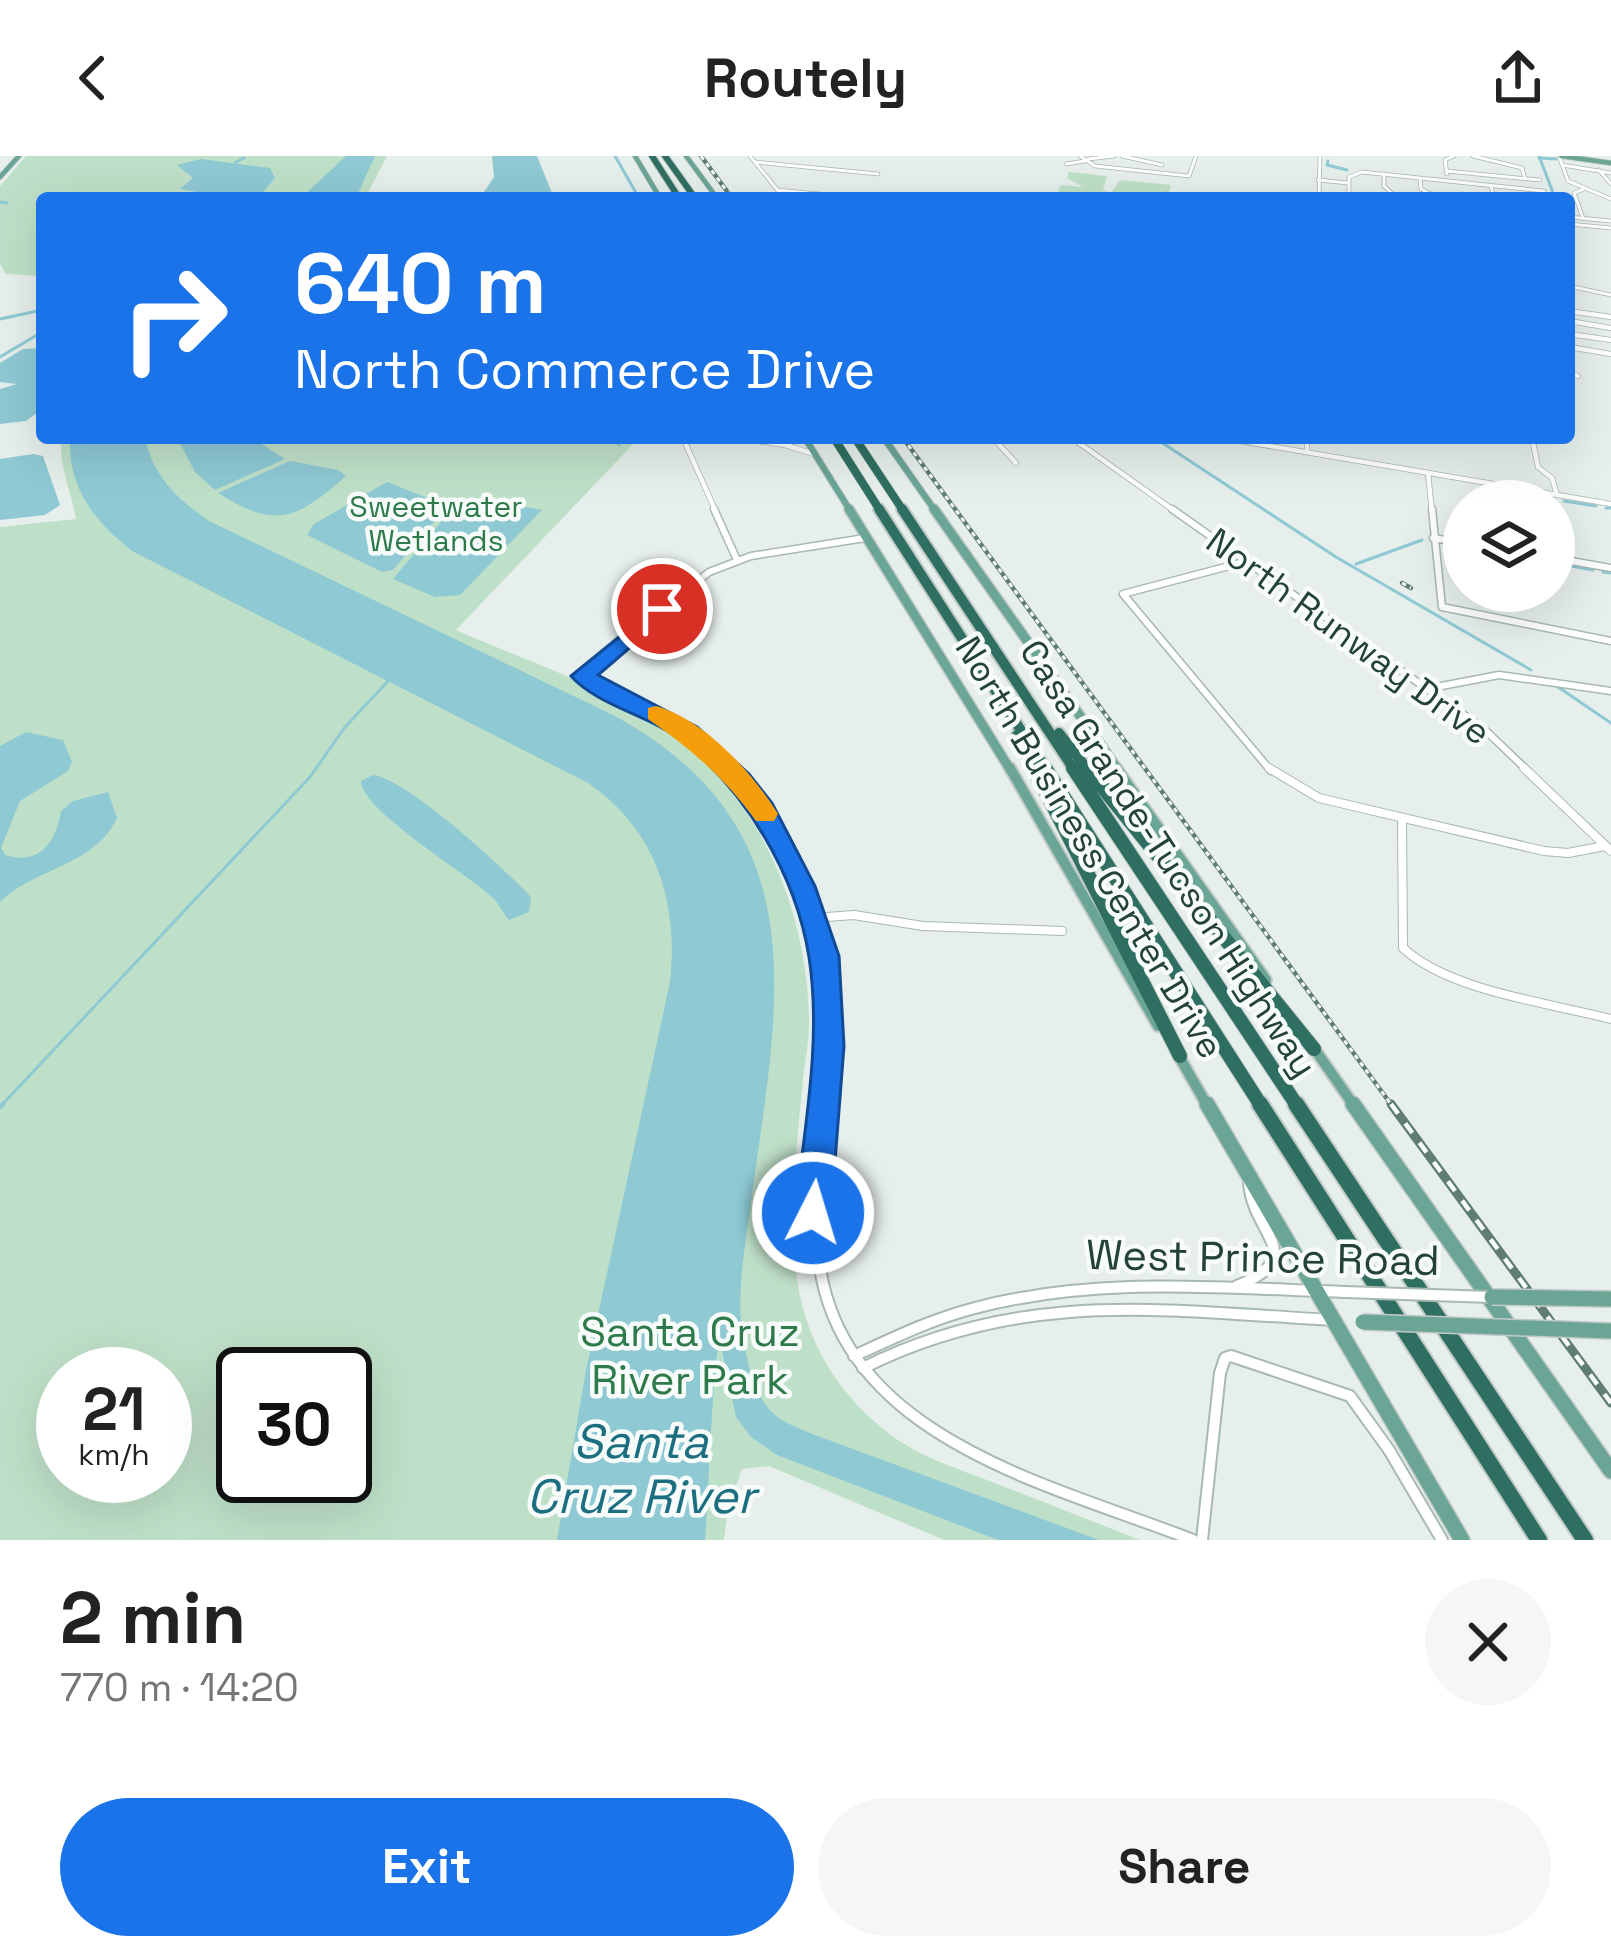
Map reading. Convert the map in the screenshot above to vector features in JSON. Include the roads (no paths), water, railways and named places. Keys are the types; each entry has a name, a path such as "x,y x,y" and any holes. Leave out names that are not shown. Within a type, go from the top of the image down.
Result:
{"highway":[{"path":"652,156 675,192"},
{"path":"668,156 690,192"},
{"name":"Casa Grande-Tucson Highway","path":"838,444 1539,1540"},
{"name":"Casa Grande-Tucson Highway","path":"859,444 1585,1540"},
{"path":"1013,676 1314,1049"},
{"path":"993,686 1180,1056"}],"main road":[{"path":"0,177 19,156"},
{"path":"635,156 656,192"},
{"path":"686,156 713,192"},
{"path":"1560,156 1611,164"},
{"name":"North Business Center Drive","path":"808,444 984,723 1462,1540"},
{"path":"888,444 1611,1471"},
{"name":"West Prince Road","path":"1492,1298 1611,1300"},
{"name":"West Prince Road","path":"1335,1321 1611,1331"}],"street":[{"path":"749,156 777,190 798,192"},
{"path":"1066,164 1114,156"},
{"path":"1122,156 1162,165"},
{"path":"1158,156 1163,158 1158,173"},
{"path":"1084,159 1095,166 1189,176 1196,156"},
{"path":"1319,192 1320,156"},
{"path":"1449,182 1445,160 1454,156"},
{"path":"1473,156 1514,161 1526,179"},
{"path":"1560,156 1568,181 1611,199"},
{"path":"755,162 878,174"},
{"path":"1562,165 1611,172"},
{"path":"1487,167 1489,175"},
{"path":"1599,170 1611,184"},
{"path":"1446,171 1540,180"},
{"path":"1347,192 1358,172 1544,191"},
{"path":"1384,174 1384,186 1390,192"},
{"path":"1420,178 1421,189 1427,192"},
{"path":"1318,180 1348,183"},
{"path":"1491,186 1492,192"},
{"path":"1575,193 1585,189"},
{"path":"1575,196 1583,218"},
{"path":"1575,219 1610,226"},
{"path":"1575,221 1610,226"},
{"path":"1575,287 1609,295 1611,333"},
{"path":"1575,312 1611,315"},
{"path":"1575,323 1611,333"},
{"path":"1575,334 1611,333"},
{"path":"1575,348 1611,353"},
{"path":"686,444 737,560"},
{"path":"773,444 814,454"},
{"path":"785,446 790,444"},
{"path":"998,444 1016,464"},
{"name":"North Runway Drive","path":"1081,444 1431,688 1484,729 1608,849"},
{"path":"1262,444 1288,448 1307,444 1469,480"},
{"path":"1533,444 1538,467 1553,480"},
{"path":"1428,473 1442,607 1611,641"},
{"path":"1575,498 1611,504"},
{"path":"865,538 737,560 694,581 583,676 688,733 740,780 783,848 813,918 824,956 828,1046 813,1213 815,1255 830,1309 854,1356 904,1412 949,1439 1193,1540"},
{"path":"1433,538 1443,540"},
{"path":"1248,561 1123,594 1275,775 1310,795 1544,851 1608,849"},
{"path":"1575,562 1611,568"},
{"path":"1431,688 1472,674 1498,672 1611,691"},
{"path":"1402,818 1400,938 1413,959 1435,971 1611,1018"},
{"path":"813,918 854,915 923,926 1062,931"},
{"path":"1231,1288 1256,1280 1273,1267 1277,1256 1247,1193 1250,1174"},
{"name":"West Prince Road","path":"854,1356 906,1327 974,1305 1063,1289 1231,1288 1492,1298"},
{"name":"West Prince Road","path":"863,1368 935,1335 1034,1314 1091,1309 1335,1321"},
{"path":"1202,1540 1220,1373 1226,1358 1240,1358 1350,1396 1389,1450 1442,1540"}],"water":[{"path":"346,156 375,156 359,192 307,192"},
{"path":"492,156 537,156 552,192 484,192 494,177"},
{"path":"201,159 270,168 275,178 263,192 197,192 180,189 193,178 177,165"},
{"path":"36,348 36,414 26,421 0,424 0,389 17,384 0,382 0,363 23,349"},
{"name":"Santa Cruz River","path":"70,444 147,444 168,486 209,521 615,716 682,762 728,813 756,868 771,929 770,1060 740,1293 745,1348 758,1392 774,1414 799,1428 1099,1540 998,1540 777,1455 751,1437 736,1417 720,1341 705,1540 557,1540 586,1370 670,982 671,924 658,870 631,822 588,783 132,551 86,502"},
{"path":"180,444 261,444 285,459 215,490 195,472"},
{"path":"43,456 60,505 45,515 0,520 0,459"},
{"path":"290,461 338,470 346,476 312,503 284,515 255,512 218,493"},
{"path":"387,482 448,506 393,570 382,572 307,535 314,524"},
{"path":"504,503 542,510 460,595 435,597 393,579 452,509"},
{"path":"26,732 63,740 72,762 68,771 20,801 1,848 5,855 28,857 44,849 61,811 73,801 108,792 117,818 94,847 0,902 0,746"},
{"path":"373,775 408,792 478,847 531,897 529,912 509,920 492,897 396,824 366,793 361,781"}],"waterway":[{"path":"615,156 636,192"},
{"path":"236,162 244,158"},
{"path":"1540,158 1556,159"},
{"path":"1540,158 1553,192"},
{"path":"1328,161 1327,165 1347,170"},
{"path":"0,202 7,203"},
{"path":"0,319 36,311"},
{"path":"0,357 36,336"},
{"path":"1164,444 1336,557 1531,670"},
{"path":"1575,503 1596,506"},
{"path":"1606,508 1611,508"},
{"path":"1356,564 1422,540"},
{"path":"1575,567 1593,570"},
{"path":"1603,572 1611,573"},
{"path":"3,1104 0,1107 310,777 345,727 390,679"},
{"path":"1558,687 1611,723"}],"railway":[{"path":"701,156 728,192"},
{"path":"907,444 1393,1107"},
{"path":"1402,583 1411,588"},
{"path":"1391,1104 1611,1403"}],"park label":[{"name":"Sweetwater Wetlands","path":"436,524"},
{"name":"Santa Cruz River Park","path":"690,1355"}]}
